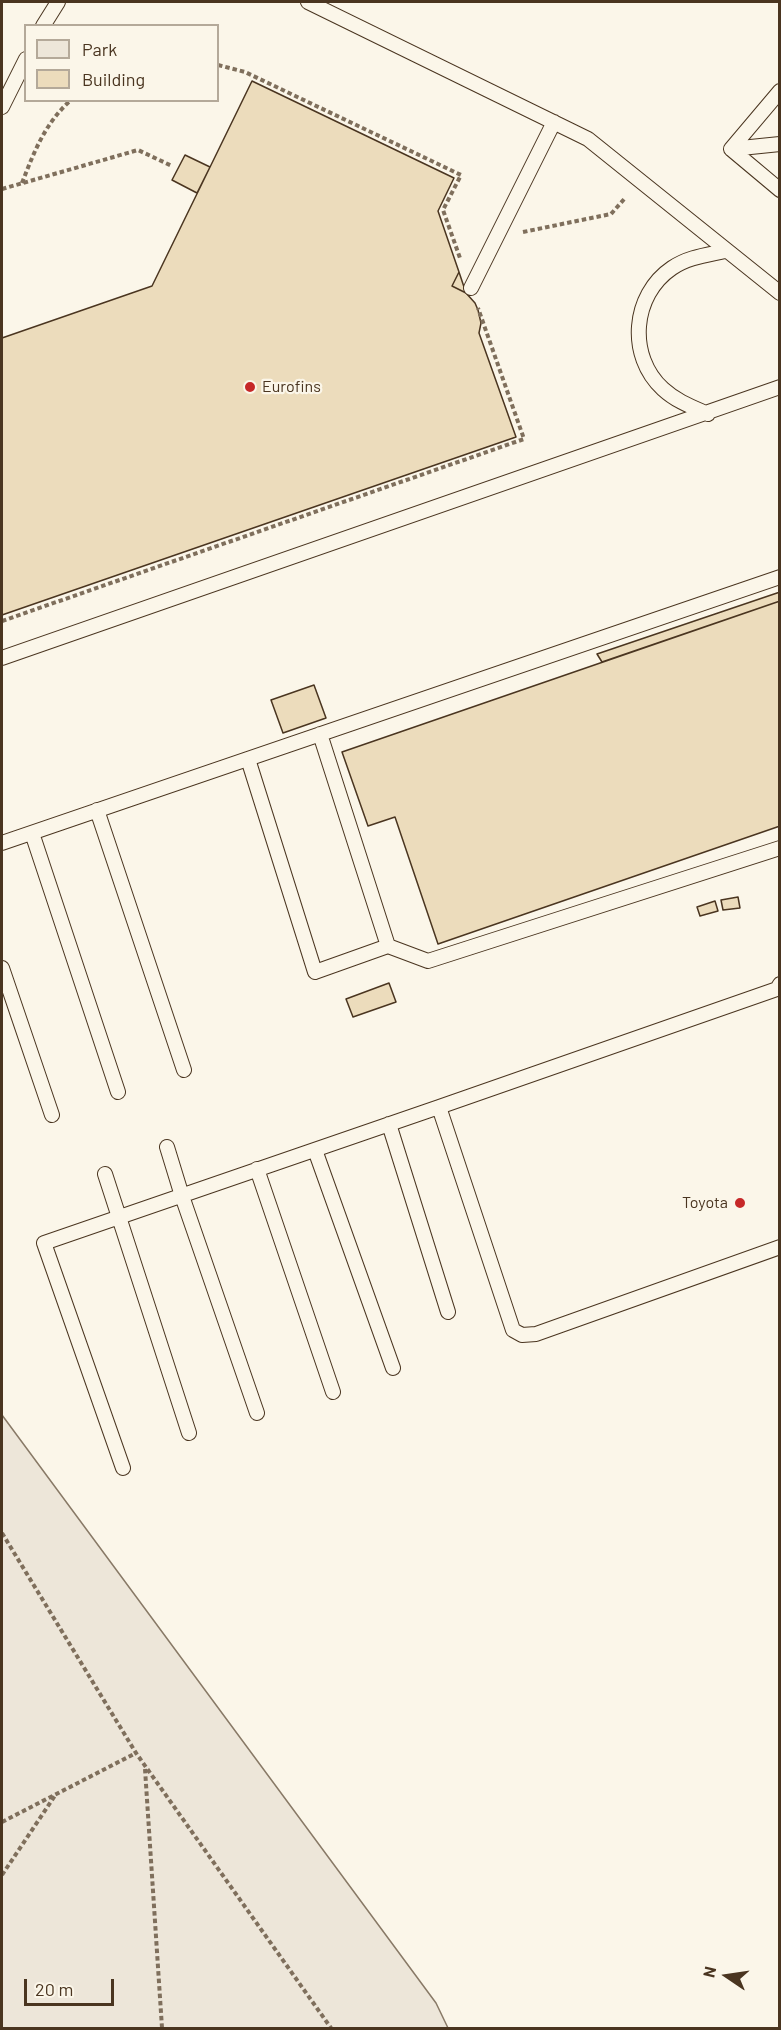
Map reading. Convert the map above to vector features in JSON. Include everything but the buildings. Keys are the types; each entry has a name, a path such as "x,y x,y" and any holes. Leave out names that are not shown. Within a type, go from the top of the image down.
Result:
{"lane":[{"path":"44,24 58,2"},
{"path":"308,2 588,140 780,293"},
{"path":"2,107 24,64"},
{"path":"731,149 780,91"},
{"path":"471,288 554,122"},
{"path":"731,149 780,144"},
{"path":"731,149 780,190"},
{"path":"708,414 676,399 655,380 648,371 640,352 638,330 642,309 658,280 684,261 725,251"},
{"path":"2,658 708,414 780,387"},
{"path":"2,843 780,577"},
{"path":"320,734 388,946"},
{"path":"248,759 315,972 388,946 428,961 780,848"},
{"path":"97,810 184,1070"},
{"path":"32,832 118,1092"},
{"path":"2,968 52,1115"},
{"path":"123,1468 44,1243 779,990"},
{"path":"439,1107 513,1330 522,1335 536,1334 780,1248"},
{"path":"389,1124 448,1312"},
{"path":"167,1147 257,1413"},
{"path":"315,1150 393,1368"},
{"path":"257,1169 333,1392"},
{"path":"105,1174 189,1433"}],"path":[{"path":"2,621 524,439 443,210 461,175 245,72 219,65"},
{"path":"22,183 37,145 52,121 69,102"},
{"path":"2,189 138,150 172,166"},
{"path":"496,238 611,214 639,180"},
{"path":"2,1533 136,1754 331,2028"},
{"path":"2,1822 136,1754"},
{"path":"145,1767 162,2028"},
{"path":"2,1875 56,1794"}],"green space":[{"path":"2,1415 436,2003 448,2028 2,2028"}],"place":[{"name":"Eurofins","path":"250,387"},
{"name":"Toyota","path":"740,1203"}]}
